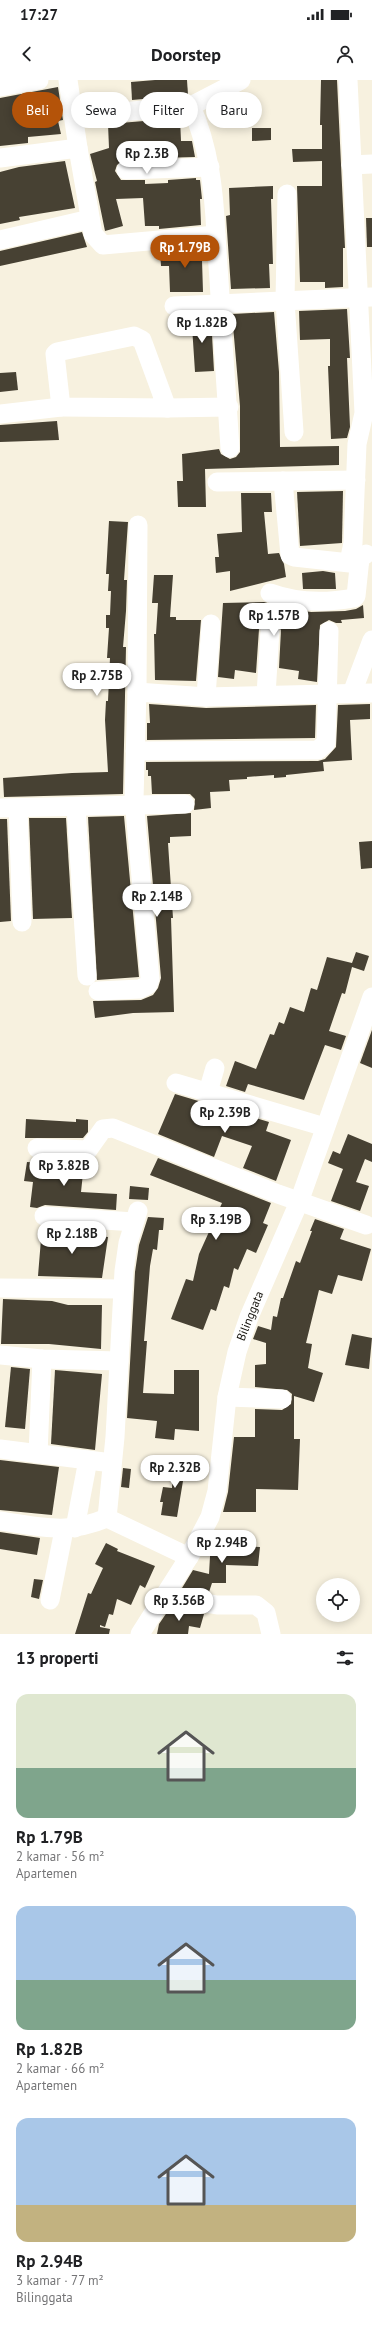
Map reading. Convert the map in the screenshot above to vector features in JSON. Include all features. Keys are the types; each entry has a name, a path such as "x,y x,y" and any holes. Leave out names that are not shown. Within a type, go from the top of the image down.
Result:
{"street":[{"path":"0,87 39,80"},
{"path":"68,80 71,98"},
{"path":"198,102 241,80"},
{"path":"270,593 303,601 328,601 354,598 356,596 358,560 353,543 356,480 365,436 365,297 351,164 348,80"},
{"path":"198,125 210,167 230,448"},
{"path":"76,128 93,234 103,245 216,235"},
{"path":"0,158 78,148"},
{"path":"351,164 372,164"},
{"path":"126,170 210,167"},
{"path":"287,194 285,301 294,432"},
{"path":"0,240 90,219"},
{"path":"174,306 365,297"},
{"path":"61,407 55,354 57,352 134,336 142,340 167,408"},
{"path":"0,414 61,407 228,407"},
{"path":"217,482 356,480"},
{"path":"283,481 290,555 294,557 358,560"},
{"path":"98,991 140,989 148,985 150,979 134,806 137,692 138,525"},
{"path":"206,697 211,624"},
{"path":"266,695 270,630"},
{"path":"135,751 318,750 326,743 329,631"},
{"path":"352,693 372,640"},
{"path":"137,692 206,697 372,693"},
{"path":"22,922 9,808 185,804"},
{"path":"76,807 86,976"},
{"name":"Bilinggata","path":"140,1634 189,1557 214,1507 227,1398 237,1352 289,1198 372,996"},
{"path":"208,1092 215,1068"},
{"path":"176,1083 319,1125"},
{"path":"37,1148 88,1150 103,1129 113,1128 289,1198 366,1225"},
{"path":"44,1216 136,1216 128,1242 123,1289 107,1518"},
{"path":"0,1288 123,1289"},
{"path":"0,1355 42,1359 119,1361"},
{"path":"38,1454 42,1359"},
{"path":"227,1398 282,1399"},
{"path":"0,1449 112,1463"},
{"path":"50,1600 88,1460"},
{"path":"0,1521 70,1529 88,1526 107,1518 189,1557"},
{"path":"165,1596 217,1606 256,1605 266,1613 271,1634"}],"building":[{"path":"187,80 188,92 139,92 139,99 132,100 131,82"},
{"path":"321,80 337,80 345,248 343,248 343,287 325,288 325,282 300,282 297,186 322,186 322,161 293,162 292,149 322,149 322,125 320,125"},
{"path":"58,87 59,92 32,92"},
{"path":"12,96 12,128 60,128 61,134 28,137 28,143 0,146 0,98"},
{"path":"139,121 139,128 180,128 181,141 192,141 195,157 125,159 117,165 115,171 121,180 145,180 145,184 168,183 168,180 196,178 196,180 200,180 202,199 200,199 201,225 159,229 159,226 145,226 143,198 116,199 123,226 105,231 95,182 97,181 90,154 109,148 108,128 131,128 131,122"},
{"path":"252,128 271,128 271,140 252,141"},
{"path":"65,161 75,208 19,217 20,220 0,224 0,172 19,167"},
{"path":"273,186 273,199 271,199 273,264 269,264 270,288 231,289 226,216 230,215 229,188"},
{"path":"366,218 372,218 372,247 367,247"},
{"path":"82,232 87,247 0,266 0,251"},
{"path":"206,248 207,260 202,260 203,292 170,292 169,266 161,266 160,251"},
{"path":"347,309 350,358 347,358 350,427 347,438 331,439 328,366 330,366 330,339 300,340 299,311"},
{"path":"274,312 279,372 280,447 339,446 339,465 205,469 206,507 178,507 177,481 183,481 182,454 219,449 221,454 230,459 236,457 240,452 240,406 232,314"},
{"path":"187,316 206,316 207,335 212,335 214,371 195,372 192,326 187,327"},
{"path":"16,372 18,390 0,392 0,373"},
{"path":"57,421 59,440 0,442 0,425"},
{"path":"343,491 342,543 300,546 297,492"},
{"path":"241,493 271,493 272,512 264,512 268,554 279,553 284,564 286,577 230,591 230,571 216,573 215,557 219,557 217,534 242,532"},
{"path":"109,521 128,522 124,580 127,580 123,647 126,647 123,794 4,797 3,778 108,772 105,720 106,701 108,701 110,658 107,658 109,628 106,628 106,615 110,615 111,591 108,591 109,574 106,574"},
{"path":"323,571 335,573 336,589 303,589 302,573"},
{"path":"154,575 173,575 170,617 176,617 176,620 201,620 196,681 155,680 154,634 156,634 158,603 152,603"},
{"path":"264,602 288,609 311,612 345,611 356,609 363,605 364,618 341,620 342,623 336,623 329,620 320,625 317,682 298,679 299,671 279,668 281,630 276,621 270,619 265,620 259,629 256,673 235,670 234,679 218,677 223,603"},
{"path":"149,704 206,708 316,705 315,738 147,740 147,723 150,723"},
{"path":"370,704 370,719 350,720 352,760 323,762 324,771 286,775 286,777 274,778 274,775 229,780 230,791 210,792 211,808 194,810 195,799 190,794 152,794 151,776 148,776 146,762 318,761 325,759 336,747 338,705"},
{"path":"191,813 191,836 170,837 170,843 168,843 173,918 171,918 174,1012 133,1013 95,1018 93,1001 141,1000 153,995 158,988 161,978 147,816"},
{"path":"124,816 139,977 97,980 88,817"},
{"path":"29,818 66,818 72,918 33,919"},
{"path":"0,819 7,819 11,921 0,922"},
{"path":"372,841 372,868 361,869 359,842"},
{"path":"356,952 369,956 364,971 352,967 345,994 342,993 329,1031 346,1036 341,1050 325,1045 304,1100 248,1084 245,1092 226,1086 235,1061 256,1069 270,1034 274,1035 279,1022 284,1024 290,1007 304,1012 311,988 317,990 327,957 352,963"},
{"path":"372,1030 372,1068 360,1063"},
{"path":"175,1094 269,1122 266,1131 291,1140 276,1181 243,1168 252,1146 222,1136 214,1157 158,1134"},
{"path":"26,1119 76,1122 76,1119 88,1120 88,1132 83,1138 25,1138"},
{"path":"348,1134 372,1144 372,1162 365,1159 356,1182 369,1186 360,1211 331,1201 343,1169 328,1163 333,1151 340,1154"},
{"path":"158,1158 271,1203 263,1223 268,1225 256,1253 247,1249 238,1270 234,1268 229,1288 224,1286 216,1311 211,1309 203,1330 171,1319 186,1279 193,1281 199,1254 222,1203 150,1175"},
{"path":"27,1162 72,1165 72,1162 84,1164 81,1192 117,1194 116,1210 45,1205 37,1208 30,1207 33,1182 24,1181"},
{"path":"130,1186 149,1188 148,1200 129,1199"},
{"path":"148,1217 164,1218 163,1230 159,1230 157,1250 153,1249 150,1266 144,1341 147,1341 143,1393 174,1394 174,1370 199,1370 199,1431 175,1429 174,1440 155,1438 157,1421 127,1418 135,1272 139,1245"},
{"path":"315,1219 344,1229 340,1239 371,1249 362,1281 338,1275 332,1294 319,1290 306,1343 312,1344 308,1368 323,1373 314,1402 294,1396 294,1439 300,1439 298,1490 256,1489 256,1512 223,1512 228,1492 234,1437 255,1437 255,1409 282,1410 291,1404 292,1394 287,1390 255,1387 255,1365 266,1364 266,1343 253,1339 258,1326 271,1330 273,1316 277,1317 281,1298 283,1298 296,1261 300,1263"},
{"path":"42,1227 55,1228 54,1231 108,1237 102,1278 38,1276"},
{"path":"3,1299 52,1301 68,1305 102,1305 101,1349 49,1344 1,1344"},
{"path":"352,1334 372,1338 369,1369 345,1365"},
{"path":"11,1367 30,1369 25,1429 5,1427"},
{"path":"55,1370 102,1374 95,1450 51,1444"},
{"path":"0,1460 59,1467 52,1515 0,1510"},
{"path":"173,1462 192,1463 191,1475 184,1475 177,1517 161,1515 163,1502 160,1502 163,1487 172,1488"},
{"path":"123,1468 131,1469 129,1488 121,1487"},
{"path":"0,1532 40,1538 37,1555 0,1549"},
{"path":"211,1539 236,1540 236,1546 260,1547 258,1566 226,1565 226,1583 212,1583 209,1592 182,1588 193,1570 209,1574"},
{"path":"106,1543 118,1549 117,1551 155,1566 145,1588 140,1585 131,1605 117,1599 113,1615 109,1614 105,1627 100,1625 100,1627 110,1629 109,1634 75,1634 88,1593 91,1594 103,1568 95,1564"},
{"path":"34,1579 43,1580 39,1599 31,1597"},
{"path":"170,1608 204,1614 200,1628 189,1626 188,1634 157,1634 159,1624"}]}
